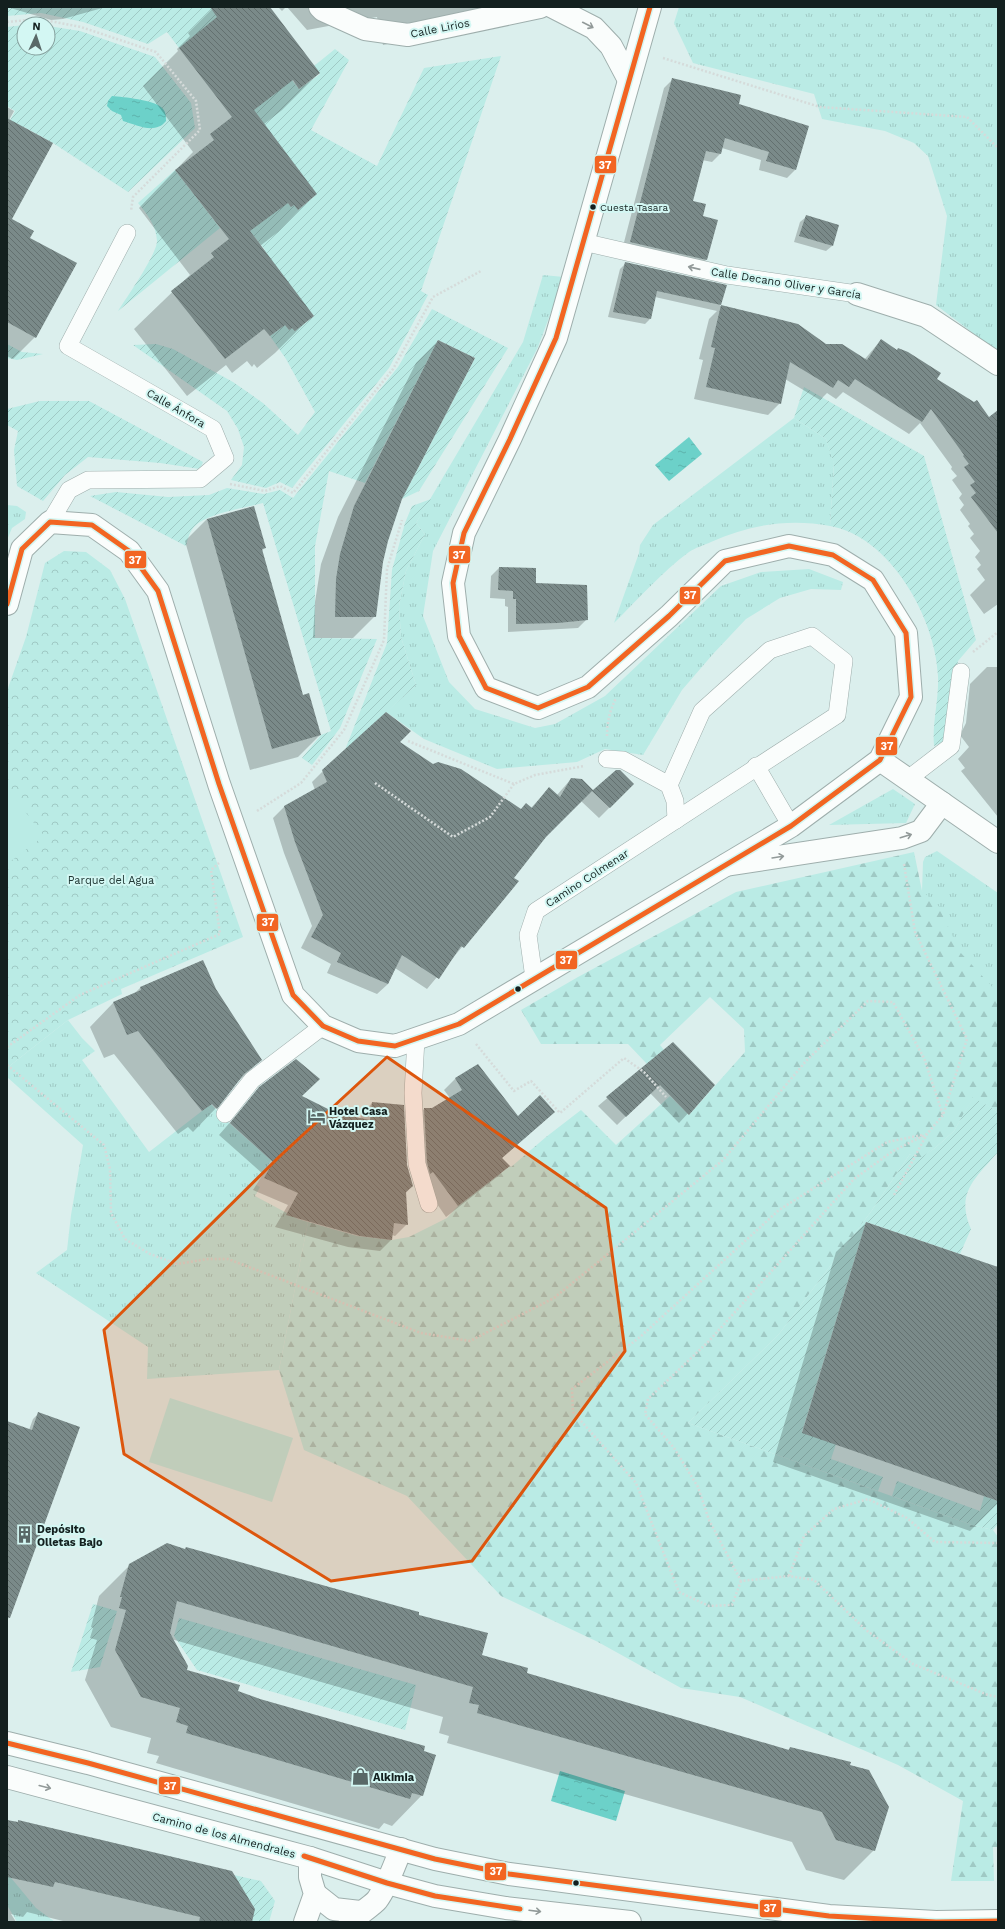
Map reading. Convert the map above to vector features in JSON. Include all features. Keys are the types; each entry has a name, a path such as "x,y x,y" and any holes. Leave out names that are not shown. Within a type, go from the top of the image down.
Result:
{"main road":[{"name":"Calle Lirios","path":"320,7 323,10 365,29 408,35 540,7"},
{"path":"553,7 594,28 611,46 629,80"},
{"path":"7,604 22,549 50,522 92,524 129,552 158,591 219,784 293,995 323,1026 358,1041 395,1046 459,1024 791,826 880,760 911,697 906,633 873,580 833,555 789,546 725,561 669,616 588,687 538,708 486,688 459,636 453,583 464,533 510,439 556,338 650,7"},
{"name":"Calle Decano Oliver y García","path":"857,294 926,316 998,364"},
{"path":"880,760 998,842"},
{"path":"726,865 902,838 921,831 942,803"},
{"path":"7,1743 96,1765 435,1859 509,1874 829,1916 936,1922 998,1921"},
{"name":"Camino de los Almendrales","path":"7,1777 310,1858 387,1883 435,1896 506,1908 630,1922"},
{"path":"310,1858 310,1877 315,1894 334,1909 355,1917 376,1901 387,1883 401,1849"},
{"path":"305,1922 315,1894"}],"lane":[{"name":"Calle Ánfora","path":"50,522 69,490 88,480 200,479 225,458 213,430 68,346 127,233"},
{"name":"Calle Decano Oliver y García","path":"583,242 727,275 857,294"},
{"name":"Camino Colmenar","path":"534,978 528,935 536,911 837,714 844,661 812,636 770,650 702,711 669,784"},
{"path":"908,779 951,746 961,672"},
{"path":"607,759 623,760 669,784 675,801 676,820"},
{"path":"756,766 791,826"},
{"path":"225,1114 252,1080 323,1026"},
{"path":"416,1039 413,1093 417,1164 429,1204"}],"path":[{"path":"7,22 40,19 74,25 156,52 196,101 200,130 133,196"},
{"path":"637,50 820,107 967,117 998,148"},
{"path":"229,484 265,491 280,486 293,493 393,369 433,297 481,272"},
{"path":"253,813 301,784 344,730 384,640 387,569 402,520"},
{"path":"961,672 967,657 998,632"},
{"path":"607,738 607,726 612,706 626,681 610,667"},
{"path":"408,741 514,784"},
{"path":"375,783 453,837 490,817 514,784 535,775 577,768 607,759"},
{"path":"894,1195 927,1134 942,1115 967,1039 915,932 904,868 902,838"},
{"path":"7,1047 80,995 220,934 211,870 216,864"},
{"path":"7,1065 104,1145 110,1169 111,1213 125,1239 150,1254 177,1264 208,1259 228,1259 421,1333 470,1341 554,1298 724,1160 806,1061 868,1001 893,1002 924,1058 942,1115"},
{"path":"459,1024 514,1091 531,1080 560,1113 624,1058 644,1072 666,1097"},
{"path":"927,1134 893,1151 854,1179 709,1341 648,1399 645,1414 674,1448 698,1487 709,1520 740,1581 732,1605 709,1606 679,1592 636,1482 573,1412 572,1389 640,1337 778,1210 887,1142 927,1134"},
{"path":"789,1576 804,1536 834,1509 868,1499 907,1518 935,1542 998,1543"},
{"path":"740,1581 789,1576 814,1580 866,1630 913,1664 988,1695 998,1697"}],"highlighted area":[{"path":"387,1057 606,1208 625,1351 472,1561 331,1581 124,1454 104,1330 280,1156"}],"green space":[{"path":"7,7 218,7 228,31 179,48 167,32 148,44 83,22 41,13 7,16"},
{"path":"679,7 998,7 998,352 936,305 947,216 928,156 914,143 885,131 822,119 814,94 693,63 674,23"},
{"path":"16,26 16,56 56,56 56,27 80,31 155,57 191,103 195,128 128,192 53,143 24,127 7,126 15,111 7,106 7,27"},
{"path":"335,49 349,60 311,130 377,166 424,68 501,56 421,291 428,295 389,368 292,488 280,482 266,488 231,480 242,465 244,447 238,429 227,411 133,345 156,344 173,349 233,382 263,403 298,435 315,412 286,359 270,336 285,325 289,330 292,328 295,331 314,316 258,256 265,250 245,225 288,203 291,207 294,205 298,210 316,195 249,104 292,80 299,89 320,74 314,66"},
{"path":"175,170 220,228 118,311 147,265 156,247 157,241 153,225 138,203"},
{"path":"543,275 564,277 538,347 433,551 423,616 449,682 475,709 535,728 555,724 605,696 721,586 761,572 809,569 843,582 841,590 811,589 780,598 746,619 682,690 643,755 605,749 577,762 497,769 424,739 386,712 416,685 401,637 399,606 406,571 425,534 416,523 523,342"},
{"path":"432,309 508,348 419,491 402,499 475,358 438,340 365,483 329,471 315,546 315,638 377,639 340,728 312,765 302,758 321,735 331,731 263,503 217,514 201,521 191,531 186,546 90,496 116,492 168,497 209,495 227,488 264,494 280,490 293,498 398,367"},
{"path":"7,344 22,352 43,354 17,360 7,358"},
{"path":"804,387 924,456 976,640 958,661 945,741 934,746 938,676 935,654 929,630 919,606 906,583 890,563 872,546 852,533 830,526 834,464 826,439 794,418"},
{"path":"40,401 89,401 203,462 200,469 160,463 88,457 65,475 43,501 17,486 14,450 18,431 7,425 7,409"},
{"path":"794,418 826,439 834,463 830,526 784,523 755,527 726,536 697,548 689,552 669,568 614,623 639,553 640,545 653,525"},
{"path":"431,499 416,523 425,534 406,571 399,606 401,637 416,685 345,750 387,643 392,570 405,523 412,506"},
{"path":"7,505 17,506 26,512 25,519 12,528 7,540"},
{"name":"Parque del Agua","path":"64,551 86,552 110,570 125,599 243,937 121,989 122,994 68,1020 7,1068 7,691 26,637 45,563"},
{"path":"7,788 44,836 7,864"},
{"path":"893,789 915,804 906,823 829,825"},
{"path":"937,851 998,893 998,1112 922,891 923,862 925,857"},
{"path":"914,852 922,891 938,905 960,952 998,993 998,1112 973,1098 954,1131 935,1148 919,1160 910,1154 870,1213 779,1334 688,1423 972,1525 993,1530 998,1537 998,1847 993,1847 994,1881 951,1881 963,1801 898,1765 740,1697 681,1688 598,1642 501,1596 407,1496 304,1450 279,1370 308,1222 357,1236 392,1240 409,1237 447,1218 458,1206 510,1166 511,1167 581,1110 616,1145 670,1096 689,1115 745,1052 744,1029 710,997 660,1045 664,1050 647,1064 628,1044 541,1044 521,1010 578,977 736,892"},
{"path":"68,1020 82,1038 95,1051 82,1060 149,1152 211,1104 228,1122 271,1160 256,1185 260,1187 255,1196 298,1219 308,1222 279,1370 147,1379 148,1347 36,1273 67,1250 71,1215 83,1145 7,1077 7,1068"},
{"path":"973,1097 998,1112 998,1152 970,1186 965,1205 971,1229 960,1254 866,1222 802,1432 836,1444 831,1459 883,1477 878,1491 688,1423 779,1334 870,1213 910,1154 919,1159 935,1148 954,1131"},
{"path":"170,1398 293,1438 272,1502 149,1462"},
{"path":"897,1481 980,1511 984,1496 998,1501 998,1524 993,1530 972,1525 892,1496"},
{"path":"93,1604 117,1611 100,1667 71,1672"},
{"path":"179,1618 416,1685 405,1730 197,1670 174,1636"},
{"path":"7,1873 36,1908 55,1922 17,1922 7,1905"},
{"path":"234,1875 261,1881 275,1901 269,1922 252,1922"}],"water":[{"path":"112,96 152,102 164,110 166,121 157,127 146,128 123,121 121,115 112,111 107,106 108,101"},
{"path":"689,437 702,454 669,481 655,465"},
{"path":"560,1771 625,1791 616,1821 551,1801"}],"building":[{"path":"210,7 270,7 320,73 299,89 293,80 254,110 317,194 298,210 294,205 291,207 288,203 250,231 314,316 295,331 292,328 289,330 285,325 270,336 264,329 225,359 171,291 214,257 211,253 229,239 175,170 214,140 210,134 232,117 179,48 217,17"},
{"path":"672,78 741,95 739,104 809,126 796,170 766,161 769,152 725,138 721,154 706,151 693,201 706,204 703,216 718,220 707,260 630,242"},
{"path":"7,118 53,143 12,219 34,231 30,238 77,263 36,338 7,322"},
{"path":"806,215 839,225 833,246 799,236"},
{"path":"625,262 727,285 721,305 657,291 651,319 613,312"},
{"path":"721,305 798,324 826,344 842,344 867,360 881,339 897,350 898,348 908,352 941,373 937,379 974,402 977,400 989,417 998,410 998,533 971,497 976,493 970,485 975,482 964,467 969,464 931,409 922,422 855,379 849,387 838,380 833,388 790,362 781,404 706,387 715,348 711,347"},
{"path":"438,340 475,358 402,499 388,541 383,562 376,617 335,617 336,579 340,554 354,506"},
{"path":"254,506 266,548 262,549 303,695 309,693 321,735 272,749 207,519"},
{"path":"499,567 536,568 536,583 587,585 588,620 558,623 516,624 516,599 513,599 513,591 498,590"},
{"path":"386,712 411,731 400,742 433,764 438,762 461,769 521,809 526,803 532,808 549,787 560,797 571,778 582,779 593,790 616,770 620,770 634,784 610,808 592,791 546,837 514,878 519,881 464,948 461,946 439,979 402,955 388,984 337,962 341,953 311,937 323,915 295,842 284,806 327,782 322,770"},
{"path":"203,960 216,989 262,1060 244,1074 217,1109 212,1104 202,1111 138,1031 127,1035 113,1002 141,990 140,987"},
{"path":"673,1042 715,1085 689,1115 660,1085 626,1117 606,1097"},
{"path":"296,1059 320,1079 302,1096 336,1113 370,1120 372,1102 404,1105 407,1165 413,1186 406,1192 408,1225 394,1223 392,1240 360,1236 286,1215 298,1193 264,1178 273,1162 230,1123 259,1087"},
{"path":"478,1064 518,1116 540,1095 555,1112 502,1158 510,1166 458,1206 433,1172 430,1174 427,1162 424,1108 432,1108 462,1090 455,1078"},
{"path":"866,1222 998,1267 998,1501 802,1433"},
{"name":"Depósito Olletas Bajo","path":"38,1412 80,1427 10,1618 7,1617 7,1421 32,1430"},
{"path":"167,1543 419,1612 419,1615 488,1633 482,1655 528,1668 527,1673 789,1750 790,1747 851,1762 850,1765 869,1770 889,1807 875,1851 836,1840 822,1812 477,1713 479,1705 469,1703 473,1687 177,1601 170,1633 188,1666 187,1670 240,1685 238,1691 260,1699 425,1746 424,1751 436,1755 423,1796 412,1793 410,1799 186,1733 188,1726 176,1722 180,1708 141,1697 115,1650 126,1610 119,1608 122,1597 120,1597 129,1564"},
{"path":"7,1820 18,1822 18,1820 232,1871 255,1909 252,1922 199,1922 200,1917 55,1882 53,1887 7,1877"}],"transit line":[{"name":"37","path":"7,604 22,549 50,522 92,525 129,551 158,591 219,784 293,995 323,1026 358,1041 395,1046 459,1024 791,826 880,760 911,697 906,633 873,580 833,555 789,546 725,561 669,616 588,687 538,708 486,688 459,636 453,583 464,533 510,439 556,338 650,7"},
{"name":"37","path":"7,1743 88,1763 435,1859 509,1874 829,1916 936,1922 998,1921"},
{"name":"37","path":"304,1856 387,1883 435,1896 520,1909"}],"place":[{"name":"Cuesta Tasara","path":"593,207"},
{"name":"Hotel Casa Vázquez","path":"316,1117"},
{"name":"Depósito Olletas Bajo","path":"24,1535"},
{"name":"Alkimia","path":"360,1777"}]}
